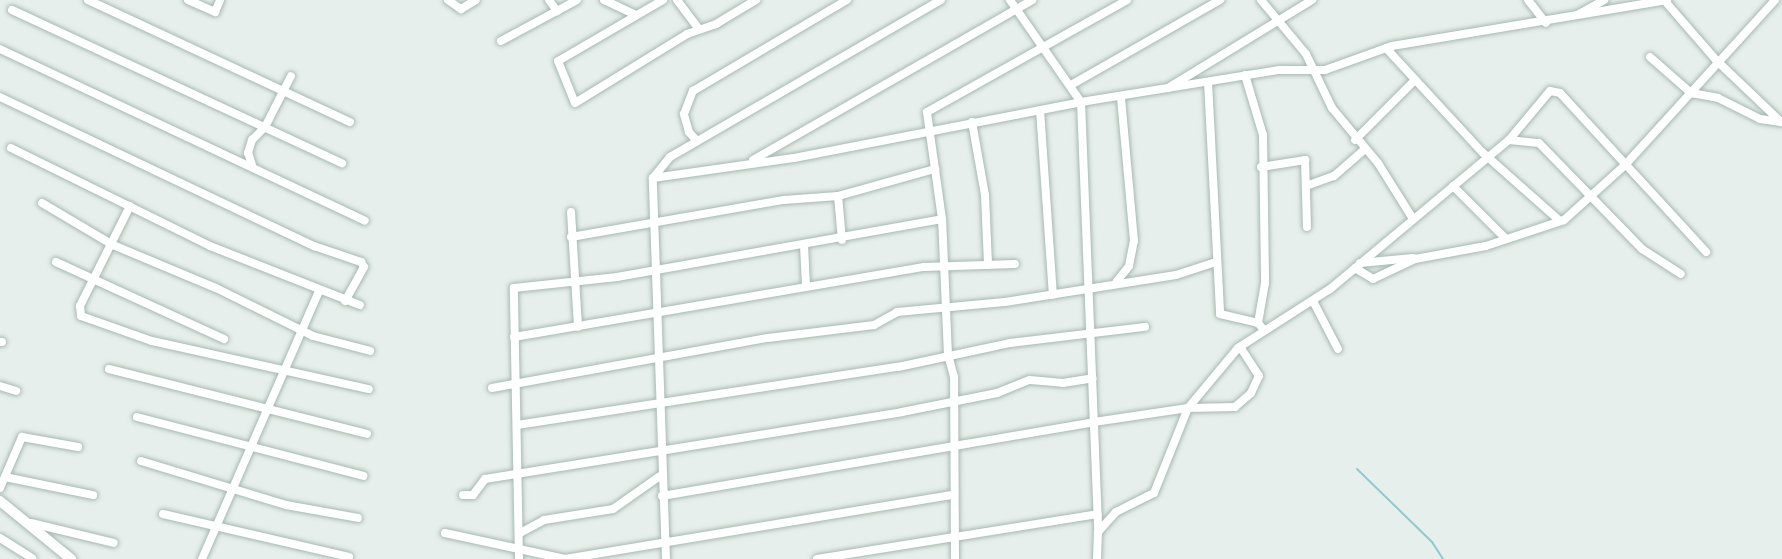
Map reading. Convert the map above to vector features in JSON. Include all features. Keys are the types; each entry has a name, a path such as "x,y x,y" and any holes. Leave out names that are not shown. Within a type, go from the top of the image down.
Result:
{"street":[{"path":"88,0 349,122"},
{"path":"188,0 215,12 220,0"},
{"path":"447,0 461,9 476,0"},
{"path":"549,0 557,11"},
{"path":"501,41 577,0"},
{"path":"604,0 636,15"},
{"path":"663,0 558,61 575,103 699,29 756,0"},
{"path":"677,0 699,29"},
{"path":"697,141 689,132 684,114 693,91 848,0"},
{"path":"666,559 660,476 661,312 653,178 670,157 940,0"},
{"path":"1010,0 1081,102 1093,379 1097,559"},
{"path":"750,161 1032,0"},
{"path":"955,559 951,495 951,401 954,377 948,355 942,219 928,111 1127,0"},
{"path":"1071,85 1220,0"},
{"path":"1261,0 1316,69 1332,108 1355,140 1383,170 1413,219"},
{"path":"1166,90 1199,66 1277,23 1312,0"},
{"path":"1528,0 1546,23"},
{"path":"1572,18 1604,0"},
{"path":"653,178 750,161 794,158 972,122 1245,75 1331,69 1386,48 1546,23 1665,0 1716,60 1782,122"},
{"path":"1358,266 1469,251 1504,237 1560,221 1590,198 1625,165 1656,126 1692,93 1716,60 1775,0"},
{"path":"12,10 342,163"},
{"path":"1386,48 1489,156 1560,221"},
{"path":"0,49 365,221"},
{"path":"1650,57 1692,93 1717,98 1760,119 1782,122"},
{"path":"1245,75 1261,124 1265,283 1258,323"},
{"path":"253,167 248,153 252,140 265,127 291,76"},
{"path":"1355,140 1415,80"},
{"path":"1208,82 1220,314 1258,323 1264,330"},
{"path":"1098,532 1116,512 1148,498 1159,486 1188,408 1240,347 1313,301 1358,266 1509,140 1552,90 1560,93 1706,252"},
{"path":"0,97 314,246 361,262 363,267 345,301"},
{"path":"1117,281 1129,266 1134,241 1121,98"},
{"path":"1040,110 1053,295"},
{"path":"972,122 985,195 988,265"},
{"path":"1509,140 1539,143 1642,249 1681,274"},
{"path":"11,148 209,246 360,305"},
{"path":"1306,186 1334,176 1364,150"},
{"path":"1261,167 1303,159 1307,227"},
{"path":"571,237 784,200 838,196 936,169"},
{"path":"1453,186 1504,237"},
{"path":"838,196 842,240"},
{"path":"42,203 113,245 313,336 370,351"},
{"path":"130,206 113,245 80,306 79,313 87,319 152,341 369,389"},
{"path":"571,212 578,327"},
{"path":"520,556 514,288 574,283 842,240 942,219"},
{"path":"804,245 806,286"},
{"path":"1358,266 1373,279 1415,259"},
{"path":"56,262 224,339"},
{"path":"492,388 659,360 768,338 874,325 897,312 947,309 1053,295 1117,281 1176,275 1216,262"},
{"path":"514,337 806,286 945,268 1014,264"},
{"path":"202,559 264,409 319,291"},
{"path":"1313,301 1338,349"},
{"path":"517,425 660,405 948,355 1145,327"},
{"path":"662,496 1094,422 1188,408 1235,407 1251,394 1259,373 1244,358 1240,347"},
{"path":"109,369 367,434"},
{"path":"463,495 474,495 481,480 997,393 1030,380 1063,383 1093,379"},
{"path":"0,386 16,391"},
{"path":"136,417 247,449 363,476"},
{"path":"0,488 22,437 78,447"},
{"path":"141,461 286,505 358,518"},
{"path":"520,533 544,520 613,509 660,476"},
{"path":"5,477 93,495"},
{"path":"445,533 520,556 565,559 951,495"},
{"path":"2,506 31,523 71,559"},
{"path":"163,514 349,557"},
{"path":"817,559 1097,514"},
{"path":"31,523 114,543"},
{"path":"0,538 32,558"}],"waterway":[{"path":"1357,469 1432,542 1443,559"}]}
